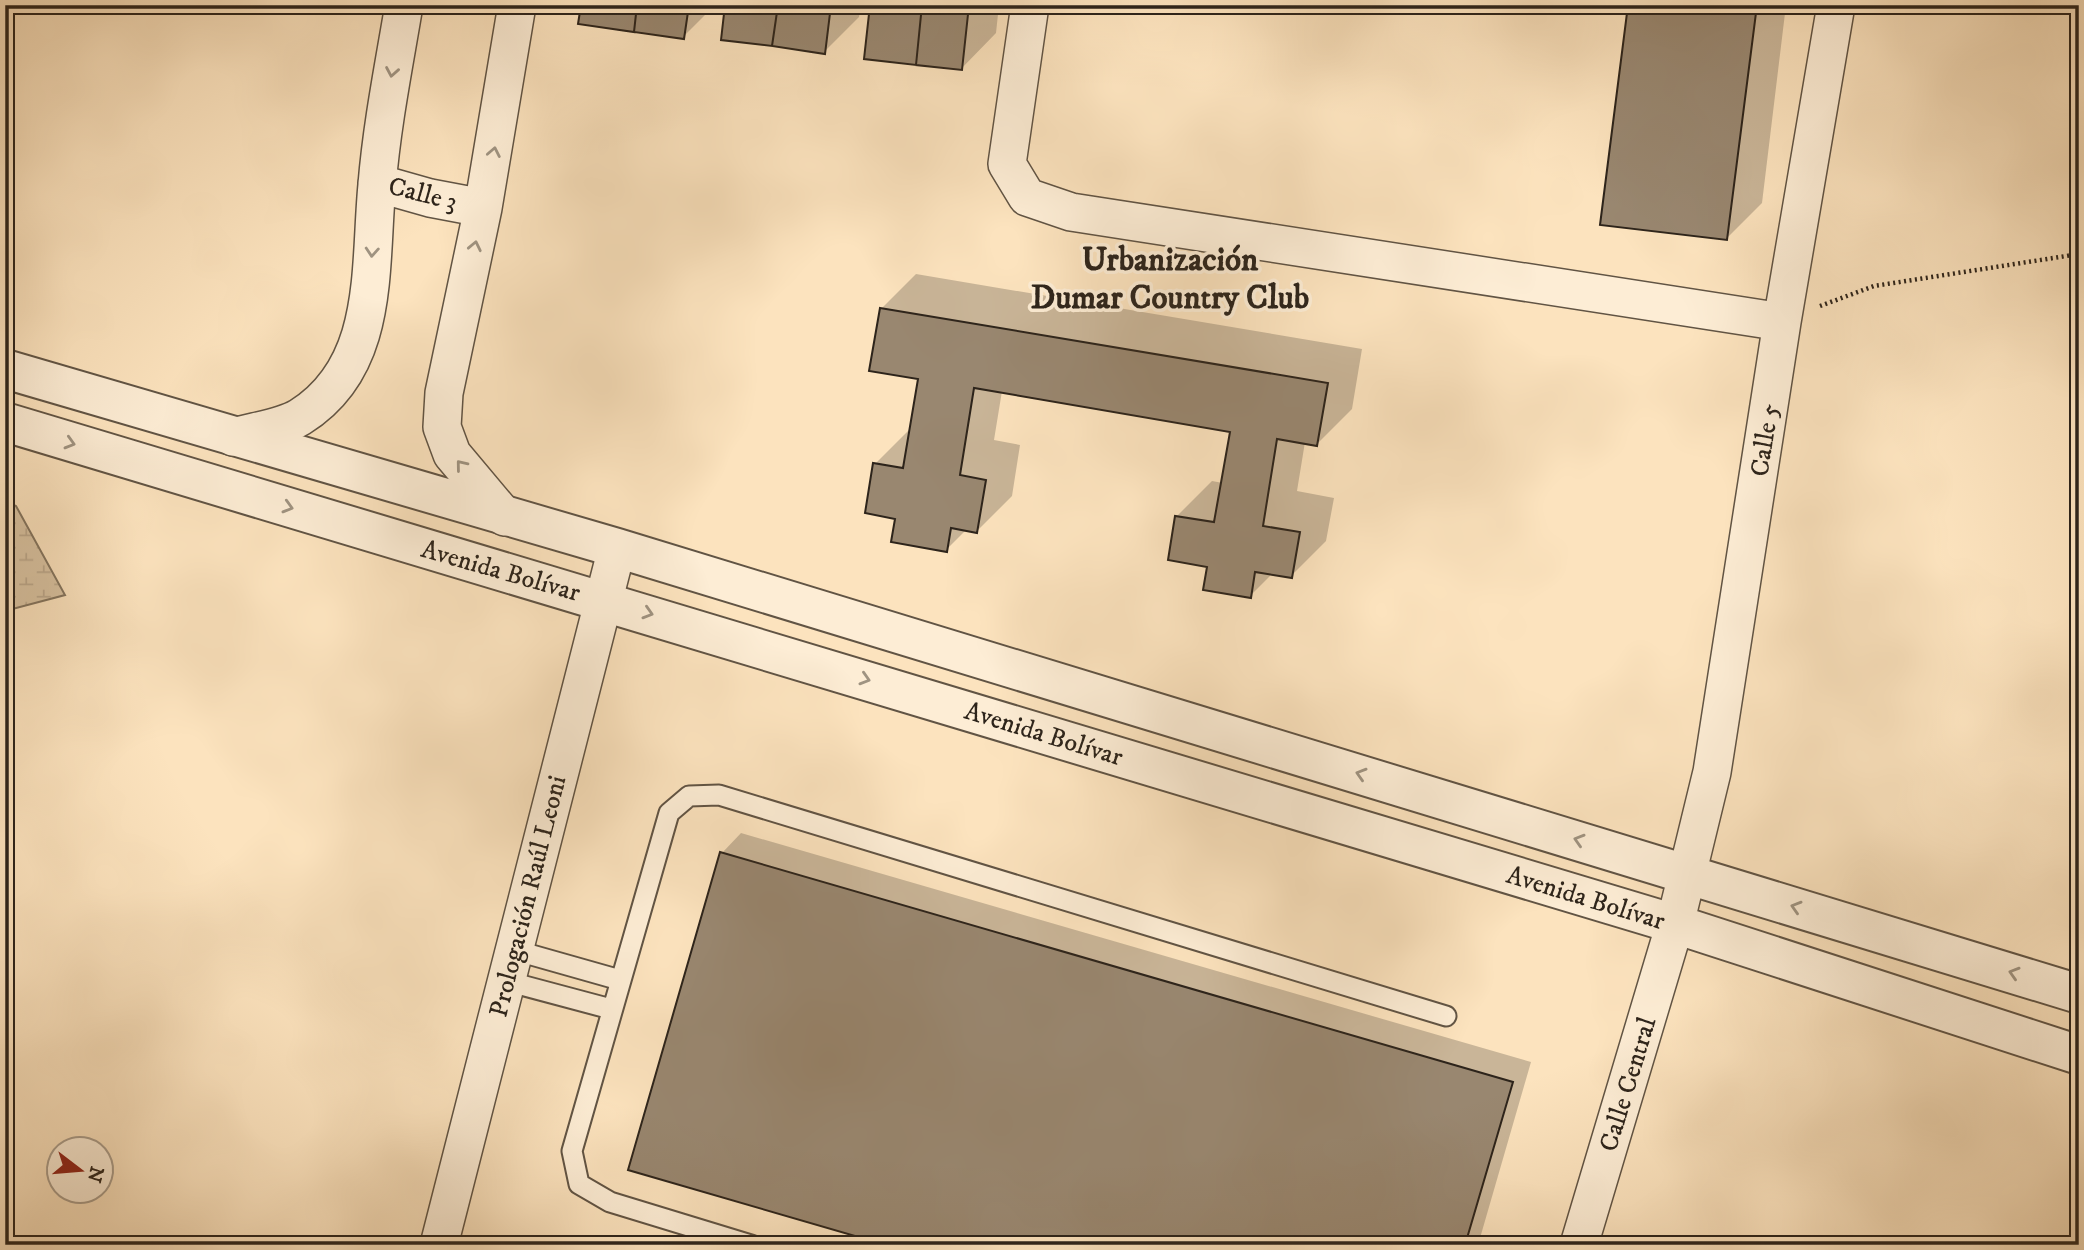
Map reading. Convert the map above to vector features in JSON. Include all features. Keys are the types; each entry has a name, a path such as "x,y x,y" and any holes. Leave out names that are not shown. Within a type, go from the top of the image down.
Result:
{"street":[{"name":"Calle 3","path":"404,5 377,183 483,208 517,5"},
{"path":"1030,5 1007,164 1027,197 1071,212 1782,322"},
{"name":"Calle 5","path":"1675,924 1712,772 1782,322 1836,5"},
{"path":"233,437 299,418 331,389 359,347 369,303 377,183"},
{"path":"483,208 444,393 442,427 452,454 505,517"},
{"name":"Avenida Bolívar","path":"5,369 617,548 2079,994"},
{"name":"Avenida Bolívar","path":"5,422 1675,924 2079,1055"},
{"name":"Prologación Raúl Leoni","path":"439,1245 617,548"},
{"name":"Calle Central","path":"1579,1245 1675,924"}],"lane":[{"path":"751,1245 610,1202 579,1184 572,1151 669,813 688,796 719,795 1446,1016"},
{"path":"510,965 620,980"},
{"path":"510,965 611,1009"}],"path":[{"path":"1782,322 1874,286 2079,254"}],"green space":[{"path":"5,501 16,506 65,595 5,611"}],"building":[{"path":"581,5 637,5 634,32 578,24"},
{"path":"637,5 689,5 684,39 634,32"},
{"path":"725,5 778,5 772,46 721,40"},
{"path":"778,5 831,5 825,54 772,46"},
{"path":"870,5 922,5 916,65 864,59"},
{"path":"922,5 969,5 962,70 916,65"},
{"path":"1628,5 1757,5 1727,240 1600,225"},
{"path":"880,308 1328,383 1317,446 1277,439 1263,526 1300,532 1292,578 1255,572 1251,598 1203,590 1207,567 1168,560 1175,516 1214,522 1230,432 974,388 960,475 986,480 977,533 951,528 947,552 891,542 895,519 865,513 873,463 903,468 918,379 869,371"},
{"path":"720,852 1513,1082 1465,1245 886,1245 628,1170"}],"district":[{"name":"Urbanización Dumar Country Club","path":"1170,277"}]}
